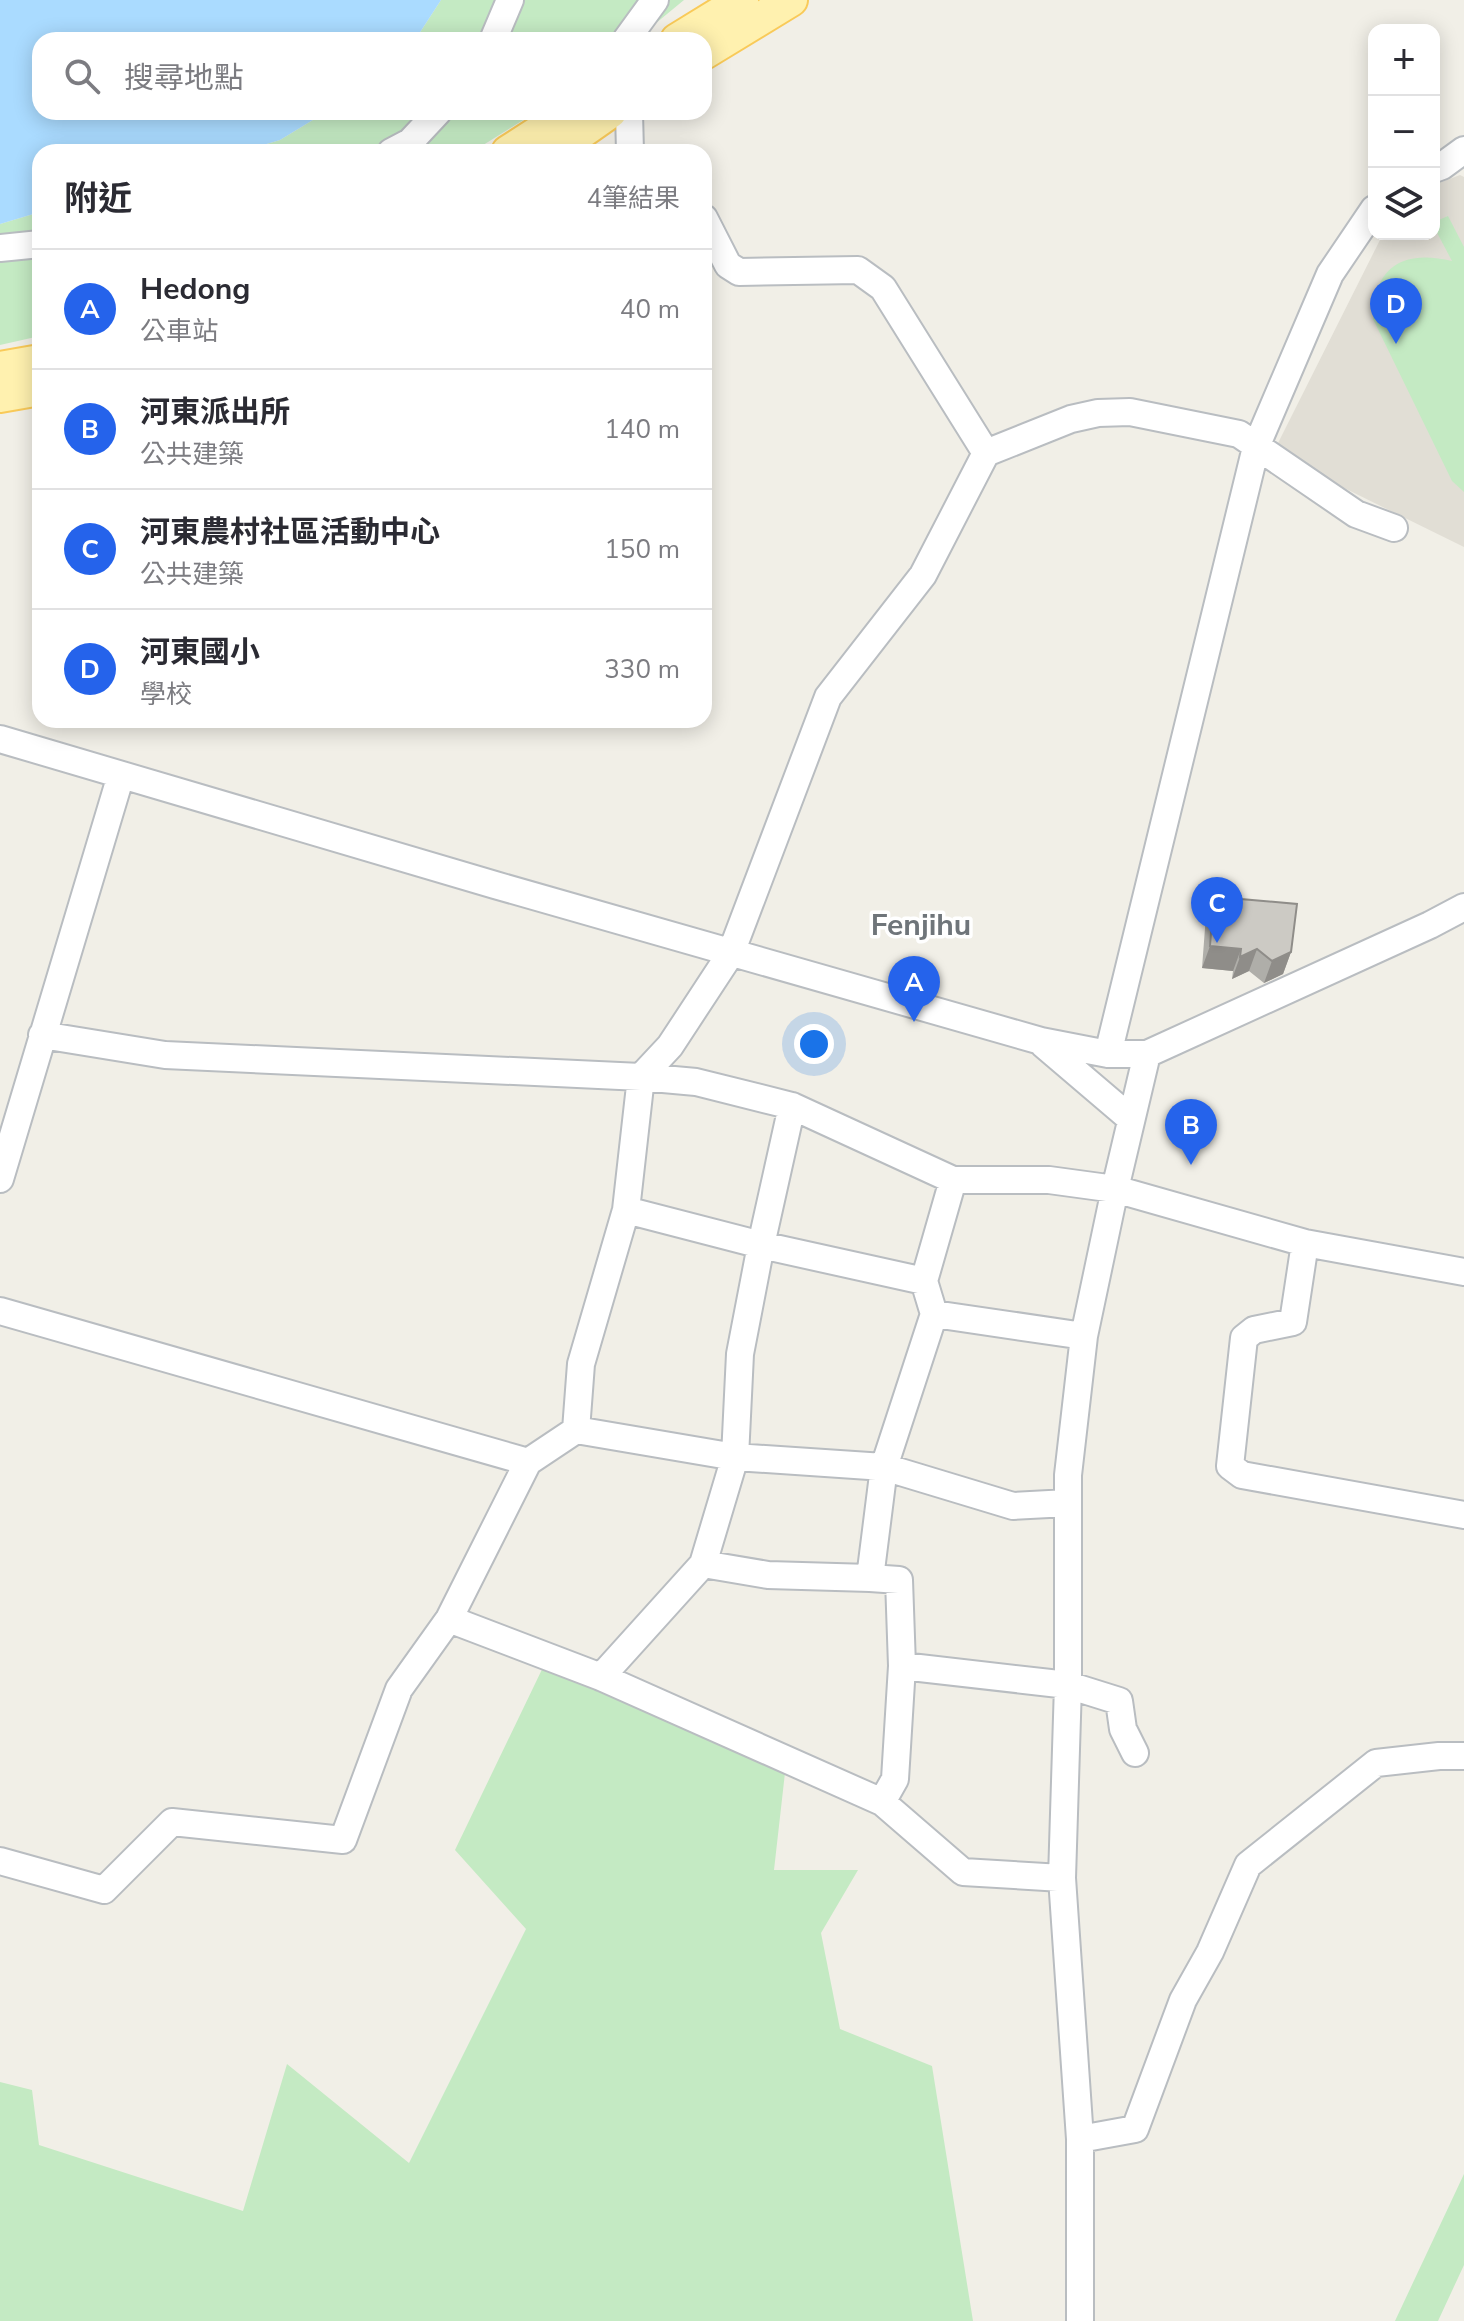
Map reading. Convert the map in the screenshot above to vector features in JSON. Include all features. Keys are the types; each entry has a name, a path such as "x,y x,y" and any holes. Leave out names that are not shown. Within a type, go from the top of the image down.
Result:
{"main road":[{"path":"690,32 742,0"},
{"path":"712,48 791,0"},
{"path":"520,144 558,120"},
{"path":"564,144 599,120"},
{"path":"0,368 32,362"},
{"path":"0,396 32,390"}],"street":[{"path":"496,32 510,0"},
{"path":"632,32 655,0"},
{"path":"406,144 431,120"},
{"path":"629,120 630,144"},
{"path":"1437,168 1464,150"},
{"path":"1108,1054 1256,447 1330,274 1368,218"},
{"path":"712,234 728,265 739,272 858,270 883,288 986,453"},
{"path":"0,248 32,245"},
{"path":"576,1430 581,1364 626,1210 641,1077 670,1046 731,953 828,697 923,575 986,453 1071,419 1130,412 1239,434 1356,514 1394,528"},
{"path":"0,739 731,953 1041,1041 1108,1054 1147,1054 1464,907"},
{"path":"0,1179 121,775"},
{"path":"42,1035 165,1055 696,1082 792,1106 953,1180 1049,1180 1115,1189 1305,1243 1464,1272"},
{"path":"1041,1041 1131,1119"},
{"path":"1080,2321 1080,2139 1062,1878 1068,1685 1068,1475 1084,1336 1147,1054"},
{"path":"601,1677 703,1564 735,1457 740,1354 792,1106"},
{"path":"870,1578 884,1467 934,1314 924,1281 953,1180"},
{"path":"626,1210 761,1245 924,1281"},
{"path":"1305,1243 1293,1322 1254,1330 1244,1338 1230,1466 1242,1475 1464,1515"},
{"path":"0,1311 528,1462"},
{"path":"934,1314 1084,1336"},
{"path":"0,1861 104,1890 172,1822 343,1840 399,1689 449,1619 528,1462 576,1430 735,1457 884,1467 1013,1506 1068,1503"},
{"path":"703,1564 768,1575 899,1580 902,1666 895,1779 882,1802"},
{"path":"449,1619 601,1677 882,1802 963,1872 1062,1878"},
{"path":"902,1666 1068,1685 1119,1701 1123,1729 1135,1753"},
{"path":"1080,2139 1135,2129 1183,2000 1210,1952 1248,1865 1376,1763 1464,1756"}],"shaded area":[{"path":"1460,175 1464,177 1464,547 1273,453 1380,240 1440,240 1440,183"}],"green space":[{"path":"441,0 684,0 643,32 420,32"},
{"path":"313,120 523,120 485,144 267,144 280,140"},
{"path":"32,214 32,338 0,345 0,224"},
{"path":"1448,216 1464,247 1464,492 1452,481 1373,319 1378,286 1394,266 1419,258 1452,261 1440,238 1440,219"},
{"path":"547,1659 787,1755 774,1870 858,1870 821,1933 840,2029 932,2066 973,2321 0,2321 0,2082 32,2090 39,2145 243,2211 287,2064 409,2163 526,1929 455,1850"},
{"path":"1464,2174 1464,2265 1438,2321 1395,2321"}],"water":[{"path":"0,0 441,0 420,32 32,32 32,120 313,120 280,140 267,144 32,144 32,214 0,224"}],"building":[{"path":"1214,894 1297,904 1291,952 1272,961 1257,949 1240,957 1241,949 1210,946"}],"place":[{"name":"河東國小","path":"1396,344"},
{"name":"河東農村社區活動中心","path":"1217,943"},
{"name":"Hedong","path":"914,1022"},
{"name":"河東派出所","path":"1191,1165"}],"district":[{"name":"Fenjihu","path":"921,925"}]}
